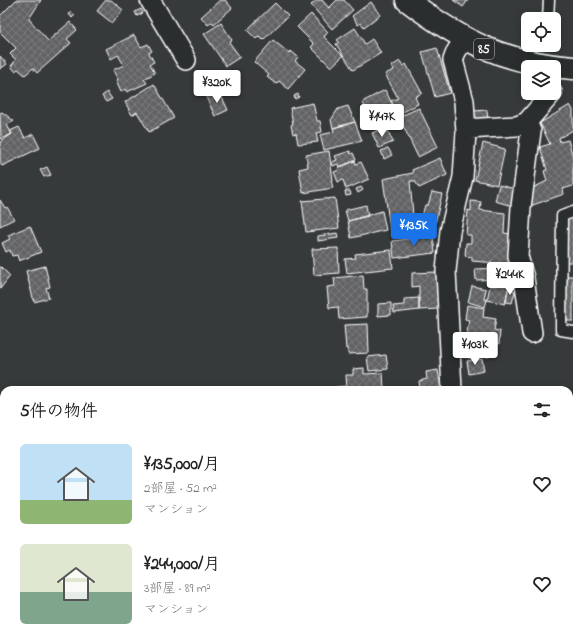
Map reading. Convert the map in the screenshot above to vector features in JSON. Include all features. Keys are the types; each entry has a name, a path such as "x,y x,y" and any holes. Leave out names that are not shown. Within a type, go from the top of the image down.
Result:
{"main road":[{"name":"85","path":"407,0 464,39 510,58 571,68"}],"street":[{"path":"150,0 186,60"},
{"path":"452,386 446,271 450,231 463,177 466,129 464,101 453,60 464,39"},
{"path":"561,81 571,68"},
{"path":"466,129 517,126 527,122 546,100"},
{"path":"527,122 531,131 521,207 518,256 524,278 532,333"}],"lane":[{"path":"548,12 549,0"},
{"path":"573,212 562,216 561,330 573,332"}],"building":[{"path":"16,0 41,0 29,19 48,41 70,22 77,30 67,39 71,43 37,73 33,68 25,75 18,69 15,71 11,66 16,60 10,54 16,48 0,32 0,16"},
{"path":"106,0 111,0 123,10 112,23 97,11"},
{"path":"220,0 225,0 232,8 214,24 212,22 208,25 201,17"},
{"path":"317,0 322,0 329,8 337,0 344,0 353,10 332,29 311,5"},
{"path":"453,0 468,0 463,7"},
{"path":"371,2 380,15 364,27 361,23 358,25 352,16"},
{"path":"275,3 288,16 263,40 259,36 256,39 247,30"},
{"path":"141,9 143,13 137,16 135,12"},
{"path":"72,12 75,15 72,18 69,14"},
{"path":"311,14 328,32 324,37 343,56 331,67 311,47 314,44 297,27"},
{"path":"221,23 232,40 229,42 240,57 226,66 204,34"},
{"path":"355,28 365,44 372,39 381,53 353,70 336,44 339,42 337,40"},
{"path":"134,35 141,47 148,44 152,51 149,53 154,62 150,64 155,73 144,79 147,83 127,92 125,89 121,92 116,81 118,80 113,70 124,65 118,55 111,59 106,49"},
{"path":"273,40 289,53 291,51 298,57 295,61 305,69 288,89 279,81 276,84 267,77 269,75 254,62"},
{"path":"437,48 450,93 435,97 422,52"},
{"path":"0,56 7,64 0,69"},
{"path":"400,61 403,66 406,64 422,93 415,97 418,104 403,112 401,109 397,111 391,101 398,98 385,74 394,70 392,66"},
{"path":"154,84 174,118 149,132 137,112 132,115 125,102"},
{"path":"385,90 395,109 389,112 393,118 376,127 363,103 364,101"},
{"path":"219,91 228,110 215,116 206,97"},
{"path":"107,92 112,99 106,102 102,96"},
{"path":"298,94 299,97 295,99 294,96"},
{"path":"313,103 317,121 320,121 322,132 316,133 318,142 298,144 296,133 293,134 291,125 293,124 290,108"},
{"path":"570,105 573,110 573,130 559,138 560,142 568,140 573,157 573,186 563,189 564,194 530,206 533,188 547,181 544,171 547,170 540,147 550,144 540,123"},
{"path":"348,106 355,122 333,128 331,120 338,109"},
{"path":"419,108 438,147 418,157 399,117"},
{"path":"487,110 488,123 473,124 473,111"},
{"path":"2,112 14,121 7,125 12,134 1,139 0,113"},
{"path":"355,122 362,141 324,150 320,135 334,132 333,128"},
{"path":"19,127 25,138 33,134 40,148 2,166 0,163 0,142 12,134 10,131"},
{"path":"386,127 393,142 379,148 372,133"},
{"path":"483,143 505,149 497,185 475,180"},
{"path":"388,148 392,155 384,159 381,151"},
{"path":"329,151 333,188 303,193 299,169 308,167 306,155"},
{"path":"350,151 351,154 353,153 356,160 339,167 338,164 333,166 332,162 337,160 335,156"},
{"path":"440,158 447,175 419,188 415,181 410,181 414,227 390,229 383,179 413,173 412,170"},
{"path":"355,161 356,164 361,162 369,179 346,189 343,180 338,182 334,172 339,170 338,168"},
{"path":"47,167 51,175 44,177 40,170"},
{"path":"499,185 519,190 516,207 495,201"},
{"path":"361,187 363,190 358,193 356,189"},
{"path":"345,191 350,191 351,195 346,196"},
{"path":"432,192 442,194 434,228 420,224 425,205 428,205"},
{"path":"335,198 339,228 306,232 302,201"},
{"path":"0,200 5,208 7,207 14,219 0,226"},
{"path":"471,201 481,202 480,210 505,213 504,233 511,234 509,264 472,261 472,257 465,256 466,243 471,243 471,235 466,235 468,210 471,211"},
{"path":"366,205 368,216 348,221 345,210"},
{"path":"382,211 386,230 351,238 348,221"},
{"path":"566,217 573,217 573,262 565,262"},
{"path":"30,226 41,252 19,261 17,255 12,256 10,250 6,252 2,243 10,239 8,235"},
{"path":"337,233 338,238 318,241 318,236"},
{"path":"433,236 435,253 394,258 392,241"},
{"path":"338,248 339,273 314,275 312,249"},
{"path":"391,250 393,268 347,273 345,259 356,258 355,254"},
{"path":"0,266 10,276 0,289"},
{"path":"45,266 50,287 46,288 49,298 34,302 26,271"},
{"path":"501,268 501,279 476,280 475,269"},
{"path":"437,272 438,309 419,310 419,286 412,287 412,273"},
{"path":"363,275 364,289 367,289 367,317 339,319 338,307 329,308 327,287 335,286 334,278"},
{"path":"563,276 573,276 573,321 563,321"},
{"path":"509,285 505,304 487,300 490,286"},
{"path":"472,286 486,289 484,299 487,300 485,307 468,302"},
{"path":"508,289 515,291 512,303 506,302"},
{"path":"419,298 419,310 394,313 393,306 404,305 404,299"},
{"path":"391,303 391,315 378,316 378,304"},
{"path":"467,305 484,308 483,317 496,319 494,330 500,331 499,344 492,342 489,357 477,355 477,359 463,357 469,320 465,319"},
{"path":"368,324 369,353 348,354 348,349 346,349 344,325"},
{"path":"386,355 388,369 369,371 367,357"},
{"path":"482,359 484,371 469,374 467,361"},
{"path":"364,368 364,374 383,373 384,386 347,386 346,375 353,375 353,369"},
{"path":"438,370 440,386 420,386 419,381 427,379 426,372"}]}
